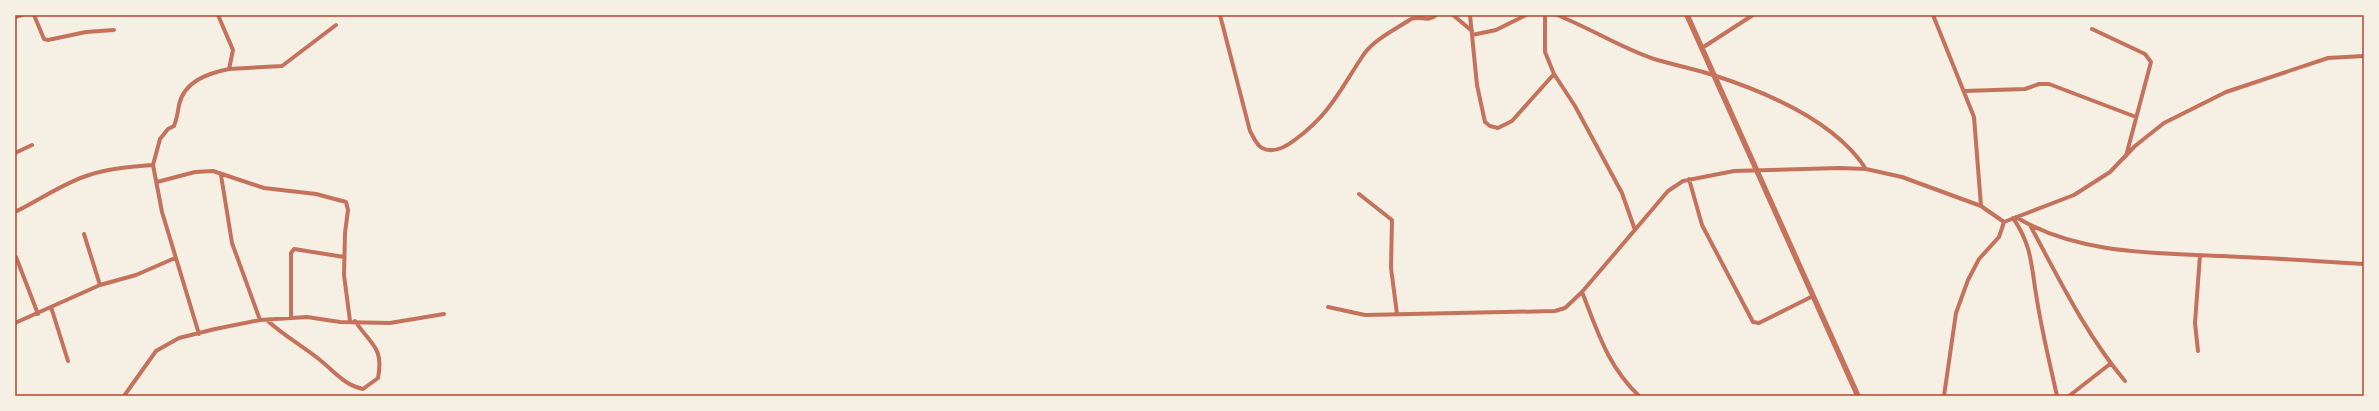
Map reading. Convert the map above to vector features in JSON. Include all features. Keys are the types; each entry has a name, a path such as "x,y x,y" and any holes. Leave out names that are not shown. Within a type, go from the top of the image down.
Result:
{"street":[{"path":"15,17 22,15"},
{"path":"34,15 44,39 48,40 86,32 114,30"},
{"path":"218,15 233,50 229,69"},
{"path":"1220,15 1250,131 1260,147 1269,151 1281,149 1290,144 1310,129 1324,115 1349,81 1365,53 1375,43 1415,18 1429,19 1436,15"},
{"path":"1453,15 1472,33"},
{"path":"1470,15 1477,86 1485,122 1490,126 1498,128 1512,121 1554,74"},
{"path":"1472,33 1496,30 1526,15"},
{"path":"1545,15 1545,52 1554,74 1575,106 1622,193 1635,230"},
{"path":"1557,15 1653,59 1714,75 1779,101 1816,122 1840,138 1857,155 1866,169"},
{"path":"1687,15 1858,396"},
{"path":"1702,48 1753,15"},
{"path":"1933,15 1974,117 1981,206"},
{"path":"199,334 162,212 153,165 160,139 174,126 184,91 193,82 203,77 229,69 282,66 336,25"},
{"path":"2092,29 2150,58 2151,67 2126,156"},
{"path":"1944,396 1956,313 1968,280 1979,259 1999,236 2004,222 2074,195 2110,172 2164,123 2226,92 2328,58 2364,56"},
{"path":"1964,91 2025,88 2039,84 2049,84 2136,117"},
{"path":"15,153 32,145"},
{"path":"15,212 62,186 89,175 112,169 153,165"},
{"path":"1328,307 1365,315 1555,311 1565,308 1582,292 1668,191 1683,181 1719,173 1756,170 1839,168 1866,169 1902,177 1981,206 2004,222"},
{"path":"157,182 195,172 213,171 221,175 264,188 316,194 346,202 348,210 344,275 350,321"},
{"path":"221,175 232,243 260,320"},
{"path":"1689,179 1702,225 1752,322 1759,323 1813,296"},
{"path":"1359,194 1392,220 1392,268 1397,314"},
{"path":"2014,218 2064,238 2098,246 2142,252 2364,264"},
{"path":"2014,218 2020,228 2032,260 2045,345 2057,396"},
{"path":"2031,226 2056,274 2110,364 2125,382"},
{"path":"84,234 100,285"},
{"path":"291,318 291,253 294,249 344,257"},
{"path":"2198,351 2195,323 2200,256"},
{"path":"16,257 38,314"},
{"path":"15,323 100,285 136,275 175,258"},
{"path":"1582,292 1607,356 1626,384 1639,396"},
{"path":"51,307 68,361"},
{"path":"124,396 156,351 178,338 260,320 268,321 291,318 390,323 444,314"},
{"path":"268,321 283,335 320,360 341,380 354,387 363,388 378,378 381,364 379,351 355,322"},
{"path":"2069,396 2110,364"}]}
